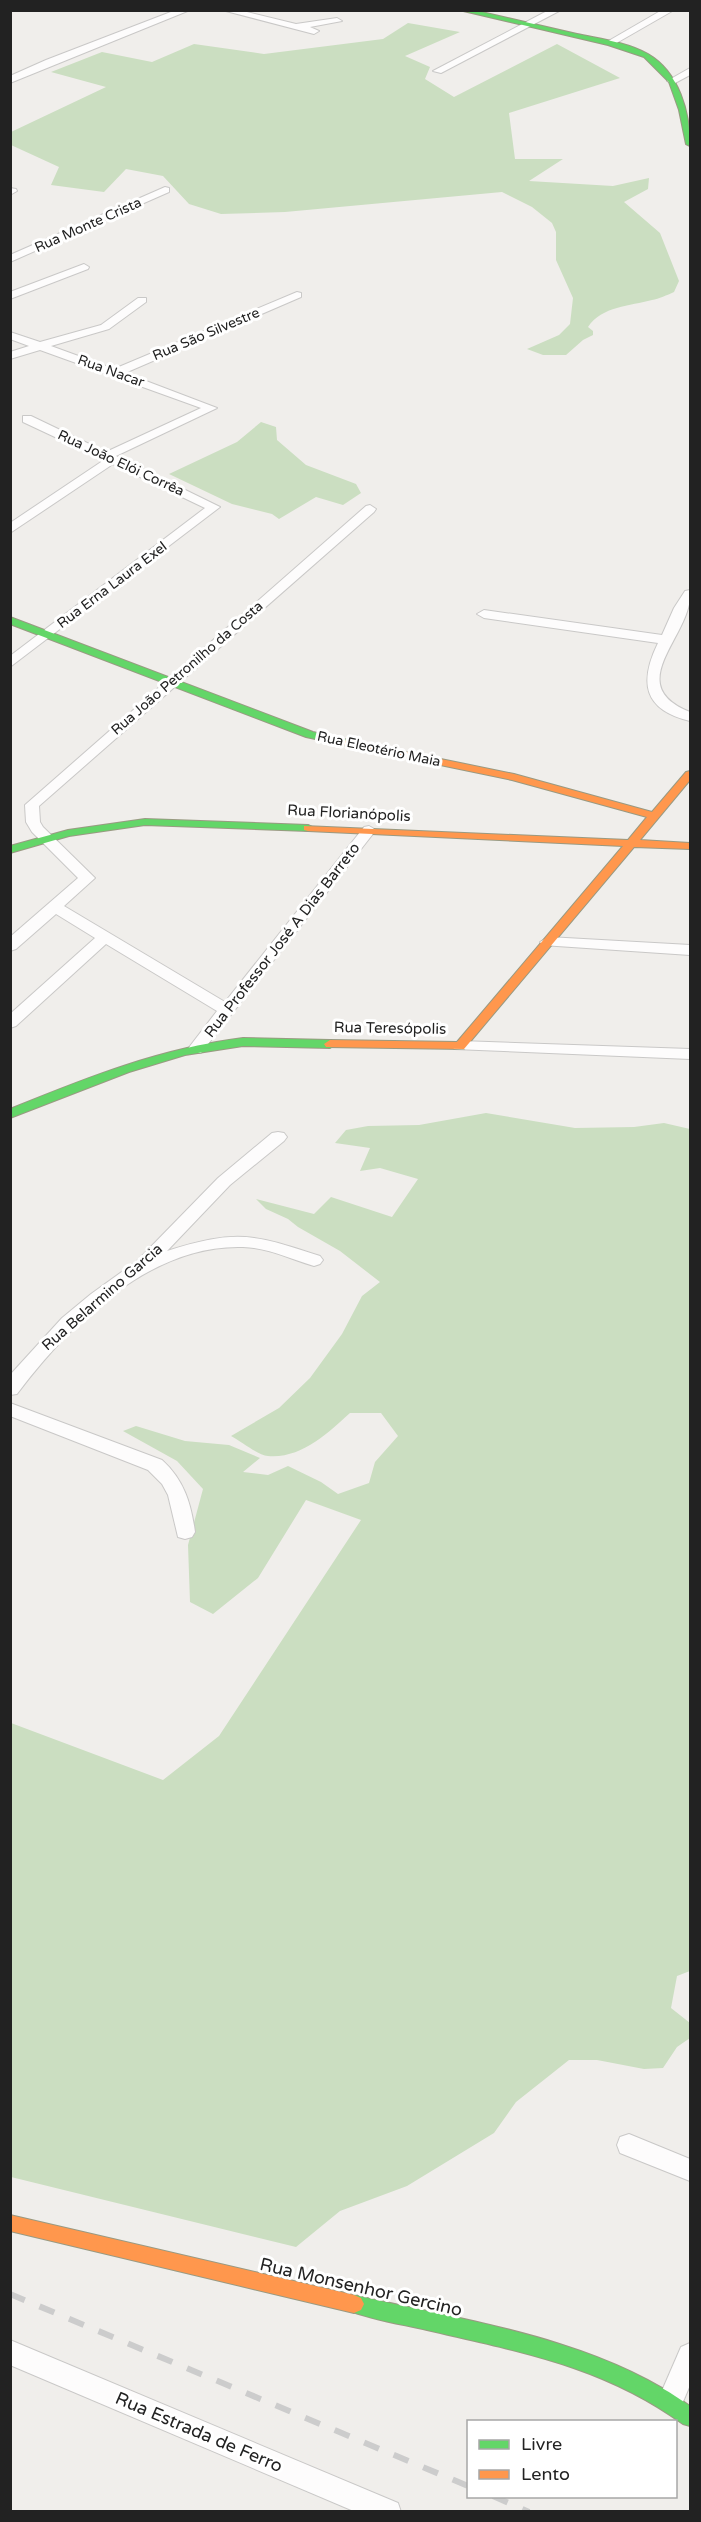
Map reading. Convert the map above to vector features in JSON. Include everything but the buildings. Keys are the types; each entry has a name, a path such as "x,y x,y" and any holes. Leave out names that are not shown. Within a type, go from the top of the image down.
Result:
{"street":[{"path":"10,80 71,53 186,10"},
{"path":"226,10 314,31"},
{"path":"462,10 610,43 646,56 672,81 683,110 690,144"},
{"path":"438,71 557,10"},
{"path":"610,43 670,10"},
{"path":"294,26 337,21"},
{"path":"672,81 690,71"},
{"name":"Rua Monte Crista","path":"10,259 165,190"},
{"path":"10,296 84,267"},
{"name":"Rua São Silvestre","path":"115,373 297,295"},
{"path":"10,356 112,324 142,300"},
{"name":"Rua Nacar","path":"10,335 211,408 110,457"},
{"name":"Rua João Elói Corrêa","path":"27,419 214,507"},
{"path":"10,529 110,457"},
{"name":"Rua Erna Laura Exel","path":"10,663 214,507"},
{"name":"Rua João Petronilho da Costa","path":"44,838 33,822 32,805 370,508"},
{"path":"10,510 30,516"},
{"path":"690,594 654,669 653,692 662,704 690,717"},
{"path":"484,614 666,640"},
{"name":"Rua Eleotério Maia","path":"10,620 310,735 514,777 655,816"},
{"name":"Rua Teresópolis","path":"10,1114 67,1091 195,1050 243,1042 460,1046 690,774"},
{"name":"Rua Florianópolis","path":"10,850 87,827 145,822 369,830 690,846"},
{"name":"Rua Professor José A Dias Barreto","path":"195,1050 369,830"},
{"path":"10,946 87,878 44,838"},
{"path":"55,907 226,1010"},
{"path":"10,1023 105,937"},
{"path":"548,942 690,950"},
{"path":"460,1046 690,1054"},
{"name":"Rua Belarmino Garcia","path":"10,1389 58,1332 92,1302 141,1267 231,1173 254,1153 278,1137"},
{"path":"141,1267 183,1252 238,1241 257,1242 314,1260"},
{"path":"10,1409 155,1466 168,1476 176,1487 183,1508 185,1532"},
{"path":"630,2145 690,2170"},
{"name":"Rua Monsenhor Gercino","path":"10,2223 223,2275 592,2360 671,2400 690,2417"},
{"name":"Rua Estrada de Ferro","path":"10,2352 388,2511"},
{"path":"671,2400 690,2355"}],"green space":[{"path":"408,23 460,32 405,56 430,67 425,79 454,97 557,44 620,78 509,113 515,159 563,159 529,181 613,186 649,178 648,189 624,202 660,233 679,281 674,292 657,299 609,311 594,320 588,327 593,331 593,335 583,340 566,355 543,355 527,349 559,335 570,324 573,298 556,260 556,232 552,223 532,207 502,192 285,212 221,214 189,204 163,176 126,169 104,192 51,185 59,167 11,145 11,132 106,87 51,72 102,52 152,62 194,44 264,54 383,39"},
{"path":"261,422 276,427 277,440 306,465 356,484 361,493 343,505 316,497 279,519 272,514 232,504 169,474 237,442"},
{"path":"486,1113 575,1128 634,1127 664,1123 690,1129 690,1971 677,1976 671,2008 690,2023 690,2038 677,2047 663,2068 644,2069 597,2060 569,2060 516,2102 494,2133 407,2186 340,2211 296,2247 11,2177 11,1723 163,1780 219,1736 361,1520 306,1500 258,1578 213,1614 190,1602 188,1545 203,1489 177,1461 123,1431 136,1426 185,1441 229,1445 260,1458 243,1472 268,1475 288,1466 321,1482 338,1494 369,1483 375,1462 398,1436 381,1413 350,1413 313,1443 303,1449 280,1456 268,1456 254,1451 231,1436 279,1408 310,1378 342,1334 362,1296 380,1282 340,1251 288,1219 266,1209 256,1199 314,1214 331,1197 392,1217 418,1179 380,1168 360,1171 370,1148 335,1143 346,1130 368,1126 419,1125"}],"railway":[{"path":"10,2294 467,2486"},
{"path":"498,2498 529,2512"}],"traffic: fast":[{"path":"462,10 610,43 646,56 672,81 683,110 690,144"},
{"path":"10,620 310,735 348,743"},
{"path":"10,850 68,833 145,822 308,828"},
{"path":"10,1114 124,1069 184,1052 243,1042 330,1044"},
{"path":"354,2304 512,2340 566,2355 618,2374 667,2400 690,2417"}],"traffic: slow":[{"path":"348,743 514,777 655,816"},
{"path":"330,1044 460,1046 690,774"},
{"path":"308,828 690,846"},
{"path":"10,2223 354,2304"}]}
